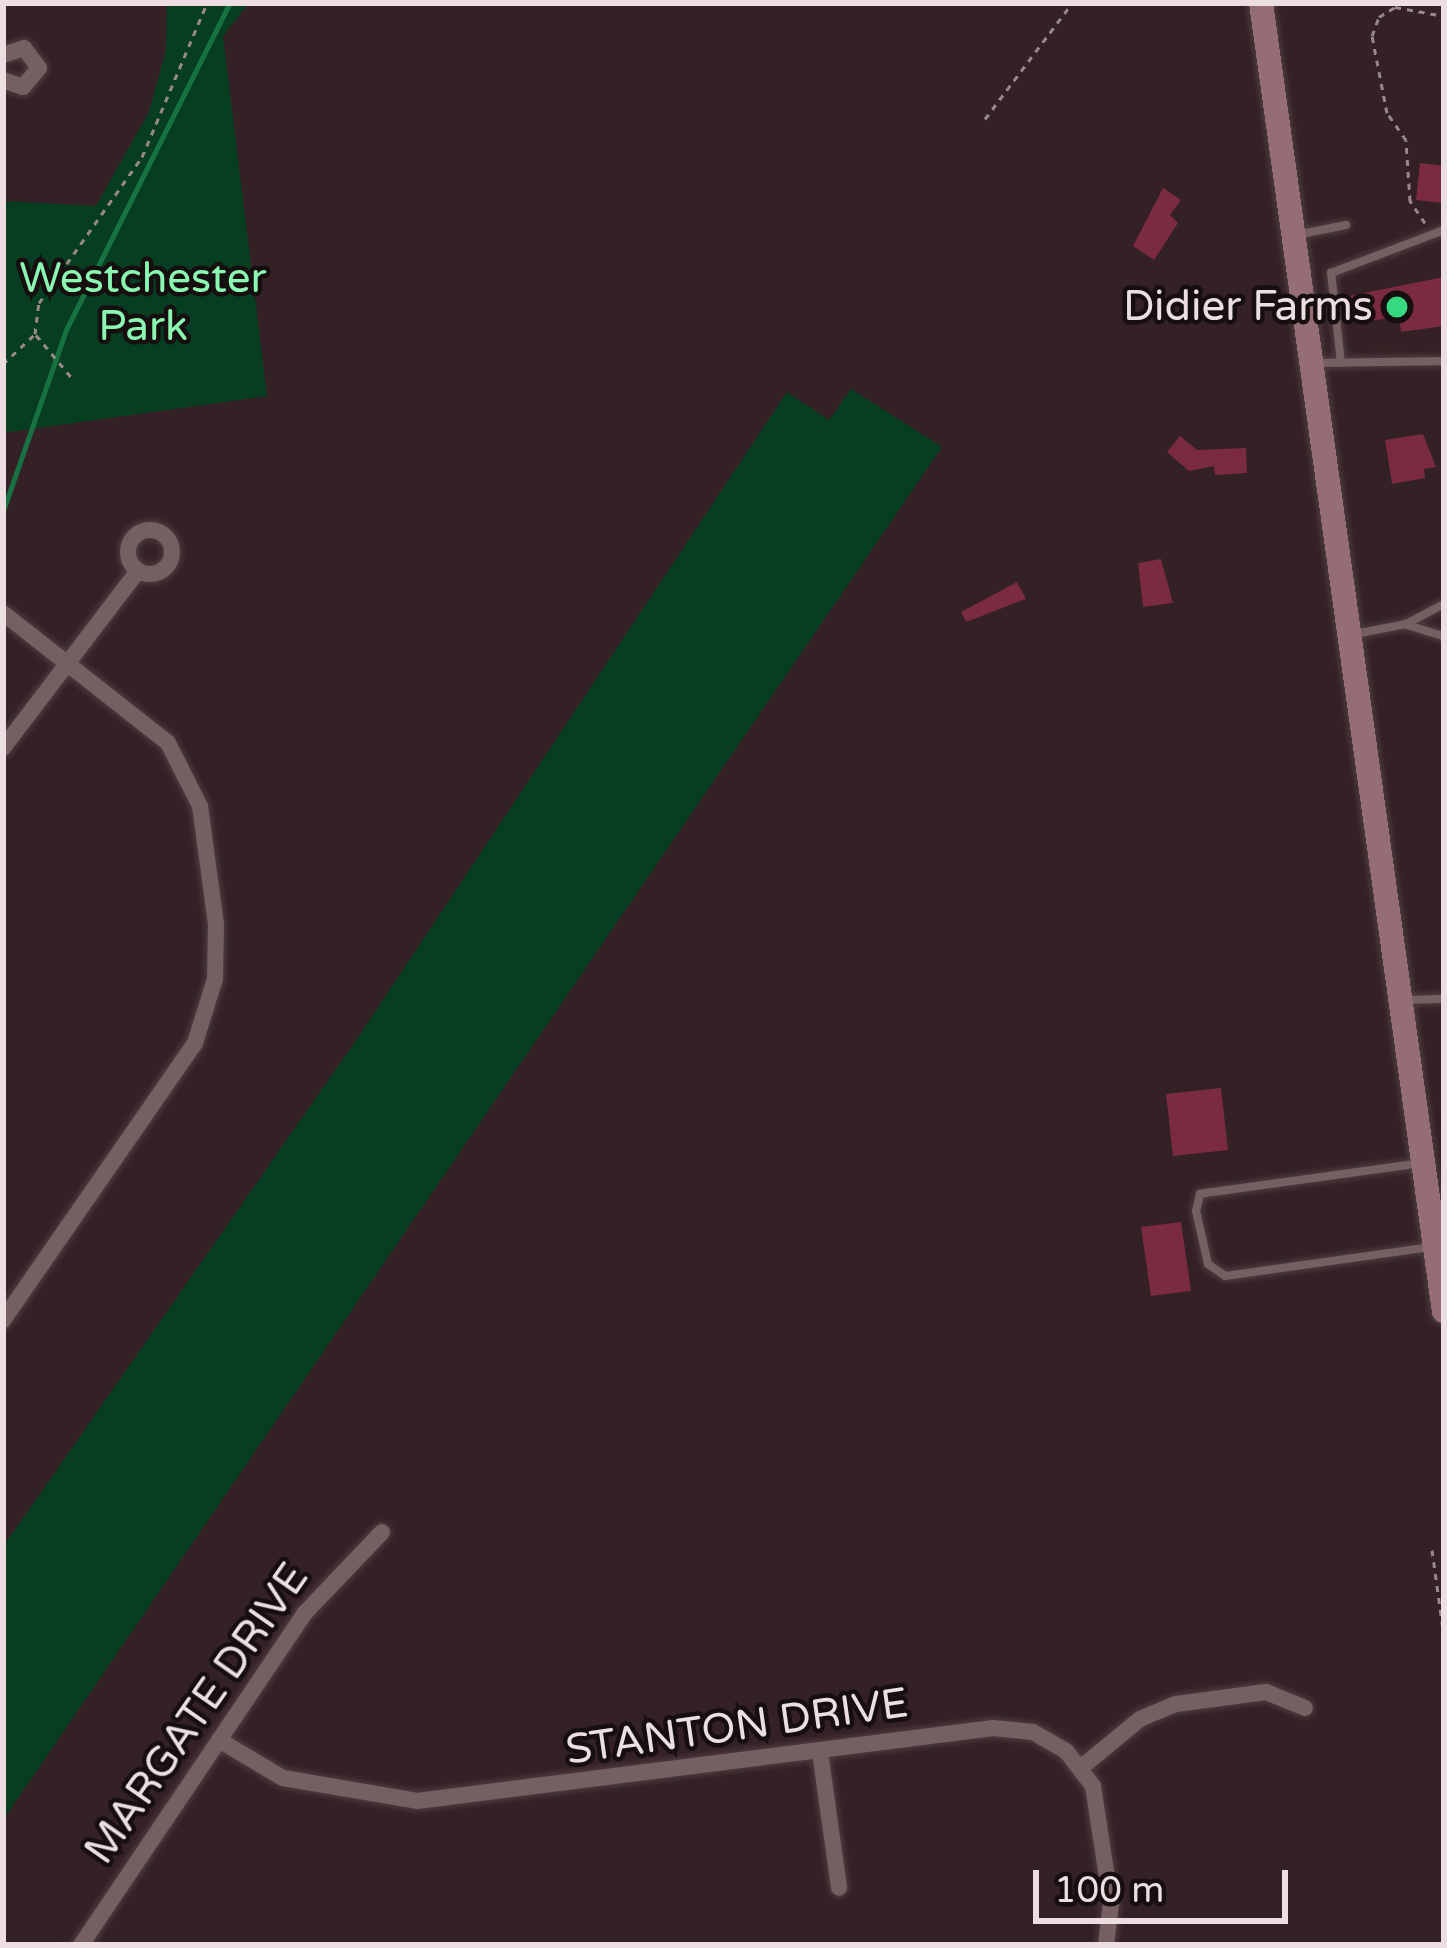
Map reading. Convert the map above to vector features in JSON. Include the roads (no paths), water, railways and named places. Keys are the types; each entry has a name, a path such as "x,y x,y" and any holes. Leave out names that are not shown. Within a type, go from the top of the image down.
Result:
{"main road":[{"path":"1261,3 1444,1312"}],"street":[{"path":"3,80 23,87 39,68 30,51 4,52"},
{"path":"3,748 138,571"},
{"path":"3,613 151,726 186,771 206,854 215,979 184,1063 3,1320"},
{"name":"MARGATE DRIVE","path":"81,1945 327,1584 382,1532"},
{"path":"1106,1945 1109,1883 1098,1807 1083,1766 1140,1719 1176,1704 1266,1692 1305,1708"},
{"name":"STANTON DRIVE","path":"219,1740 283,1778 417,1801 1012,1728 1053,1741 1083,1766"},
{"path":"820,1752 839,1888"}],"lane":[{"path":"1293,235 1346,225"},
{"path":"1341,363 1331,273 1444,230"},
{"path":"1311,364 1444,361"},
{"path":"1348,635 1406,624 1444,604"},
{"path":"1406,624 1444,636"},
{"path":"1400,1000 1444,999"},
{"path":"1423,1163 1200,1194 1196,1211 1208,1264 1225,1276 1435,1246"}],"waterway":[{"path":"3,511 66,330 230,3"}],"place":[{"name":"Didier Farms","path":"1397,307"}],"park label":[{"name":"Westchester Park","path":"143,303"}]}
